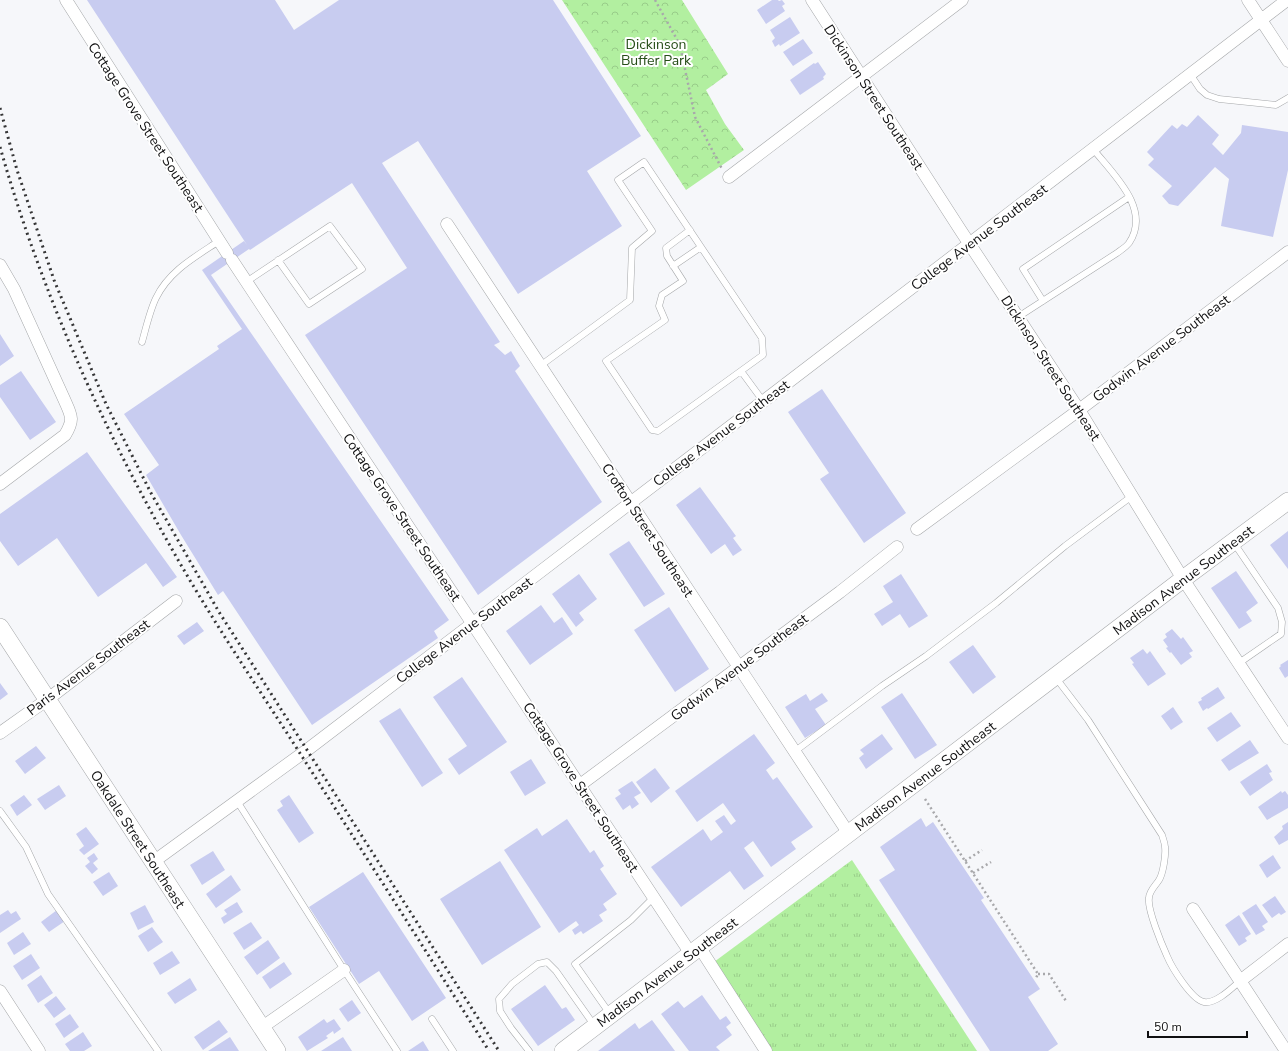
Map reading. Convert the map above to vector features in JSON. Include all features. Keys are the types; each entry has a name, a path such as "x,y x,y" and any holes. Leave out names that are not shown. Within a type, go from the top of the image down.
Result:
{"street":[{"name":"Cottage Grove Street Southeast","path":"66,0 219,241 654,898 695,951 766,1051"},
{"name":"Dickinson Street Southeast","path":"812,0 969,244 1079,410 1183,579 1288,738"},
{"path":"729,177 962,0"},
{"path":"1248,0 1288,61"},
{"name":"College Avenue Southeast","path":"153,862 307,750 1286,0"},
{"name":"Crofton Street Southeast","path":"447,224 849,834"},
{"name":"Godwin Avenue Southeast","path":"917,529 1079,410 1288,252"},
{"path":"0,265 14,288 61,392 70,414 72,425 65,435 0,484"},
{"name":"Madison Avenue Southeast","path":"563,1051 1183,579 1288,501"},
{"name":"Godwin Avenue Southeast","path":"580,785 840,592 897,547"},
{"name":"Paris Avenue Southeast","path":"0,733 48,699 176,601"},
{"name":"Oakdale Street Southeast","path":"0,627 277,1051"},
{"path":"1193,909 1286,1051"},
{"path":"1240,981 1288,944"},
{"path":"261,1028 344,970"},
{"path":"0,991 39,1051"}],"lane":[{"path":"1190,74 1200,89 1207,96 1219,99 1276,104 1288,98"},
{"path":"1018,317 1117,253 1128,244 1135,231 1136,216 1125,189 1093,149"},
{"path":"540,366 630,300 632,248 652,232 618,180 644,162 690,230 762,338 762,355 658,431 652,430 606,361 665,320 659,306 662,295 683,281 667,256 666,248 690,230"},
{"path":"1043,301 1023,269 1129,197"},
{"path":"246,282 278,260 330,226 362,269 309,304 278,260"},
{"path":"142,342 156,298 170,278 185,264 219,241"},
{"path":"673,266 701,247"},
{"path":"741,371 763,401"},
{"path":"794,752 996,603 1065,546 1132,496"},
{"path":"1233,542 1278,608 1282,622 1281,634 1239,663"},
{"path":"1055,677 1088,720 1162,836 1165,848 1162,872 1149,898 1151,912 1167,956 1190,992 1203,1002 1211,1002 1227,992 1240,981"},
{"path":"237,801 397,1051"},
{"path":"0,811 26,848 48,894 158,1051"},
{"path":"611,1015 575,964 631,920 654,898"},
{"path":"529,1051 500,1011 499,999 512,984 538,964 547,962 556,971 595,1027"},
{"path":"432,1019 453,1051"}],"path":[{"path":"655,0 680,45 695,117 719,167 729,177"},
{"path":"925,799 1038,974"},
{"path":"966,861 982,850"},
{"path":"973,873 990,862"},
{"path":"1035,980 1038,974"},
{"path":"1038,974 1049,974 1066,1001"}],"green space":[{"name":"Dickinson Buffer Park","path":"562,0 682,0 728,74 706,90 725,124 744,150 686,190"},
{"path":"852,860 977,1051 771,1051 714,962"}],"building":[{"path":"87,0 275,0 294,30 339,0 553,0 641,136 587,171 622,226 518,294 418,141 382,163 500,342 494,345 505,355 511,351 520,366 515,371 602,502 478,595 305,335 407,268 352,183 211,275 449,620 434,631 438,638 312,725 223,591 218,595 181,535 146,475 159,465 124,414 219,349 217,346 242,329 202,270 244,241 247,245"},
{"path":"772,0 782,0 785,4 782,6 785,11 766,24 757,10"},
{"path":"790,17 800,33 780,46 779,44 775,47 772,41 775,38 770,30"},
{"path":"803,39 813,53 793,66 783,52"},
{"path":"818,62 826,74 823,77 824,79 800,95 790,80 814,63 815,64"},
{"path":"1198,115 1219,135 1212,144 1223,155 1241,133 1242,125 1288,132 1288,170 1273,237 1221,226 1229,179 1215,167 1178,206 1169,204 1162,196 1172,186 1148,165 1154,159 1147,152 1172,125 1177,129 1182,124 1187,127"},
{"path":"0,334 14,356 0,366"},
{"path":"21,371 56,422 30,440 0,397 0,385"},
{"path":"822,389 906,513 864,543 820,479 829,473 788,412"},
{"path":"87,452 177,577 163,587 146,563 98,597 57,538 18,566 0,541 0,514"},
{"path":"700,487 736,536 733,538 742,550 733,556 725,544 711,554 676,505"},
{"path":"1288,531 1288,569 1270,545"},
{"path":"629,541 665,594 644,607 609,554"},
{"path":"1236,571 1258,603 1246,612 1252,621 1239,629 1211,588"},
{"path":"579,574 597,599 579,613 584,620 576,627 552,594"},
{"path":"901,574 928,616 909,628 900,614 882,626 874,614 893,602 883,586"},
{"path":"541,605 554,623 562,617 573,634 530,665 506,631"},
{"path":"669,607 709,669 675,692 634,630"},
{"path":"197,622 204,631 184,645 177,636"},
{"path":"1172,629 1181,639 1183,637 1193,651 1189,653 1192,657 1181,665 1166,648 1168,647 1163,640 1167,637 1165,634"},
{"path":"973,645 996,677 973,694 949,662"},
{"path":"1143,649 1147,654 1150,651 1166,674 1148,686 1132,664 1134,663 1130,658"},
{"path":"1288,660 1288,676 1285,678 1279,668 1281,666 1280,665"},
{"path":"462,677 507,742 459,775 448,759 467,746 433,697"},
{"path":"0,683 8,694 0,700"},
{"path":"1218,687 1225,698 1203,711 1198,702 1202,700 1201,698"},
{"path":"822,693 828,701 815,709 826,725 805,738 785,707 806,694 810,701"},
{"path":"902,693 937,745 915,759 881,707"},
{"path":"1173,707 1183,722 1171,730 1161,716"},
{"path":"400,708 443,773 422,787 379,721"},
{"path":"1231,712 1241,726 1217,742 1207,728"},
{"path":"754,734 775,763 766,770 773,780 777,777 813,827 791,842 796,849 771,867 753,841 744,848 764,876 744,890 730,871 681,907 651,867 703,829 711,841 723,832 715,821 724,815 731,825 736,821 723,803 697,822 675,791"},
{"path":"882,734 893,749 866,769 859,758 864,754 860,750"},
{"path":"1250,740 1259,753 1229,771 1221,760"},
{"path":"36,746 46,758 25,774 15,761"},
{"path":"531,759 546,783 525,796 510,772"},
{"path":"1267,764 1272,772 1269,773 1273,780 1250,796 1240,782"},
{"path":"655,768 670,788 651,803 636,782"},
{"path":"632,781 641,793 634,797 639,804 632,809 630,805 623,810 615,798 621,794 618,790"},
{"path":"59,785 66,796 45,810 37,799"},
{"path":"1281,791 1282,793 1285,791 1288,795 1288,808 1267,820 1258,807"},
{"path":"24,795 32,805 17,816 10,805"},
{"path":"289,795 314,833 299,843 277,810 283,806 280,801"},
{"path":"921,818 926,827 933,822 984,898 981,900 1040,989 1028,997 1058,1044 1048,1051 990,1051 879,880 895,870 880,847"},
{"path":"567,819 590,853 594,850 604,866 600,869 617,894 603,904 607,910 599,915 603,921 583,934 581,931 575,935 572,930 579,925 576,921 559,933 504,850 537,828 542,836"},
{"path":"1288,822 1288,840 1279,845 1274,837 1283,829 1282,826"},
{"path":"86,827 99,844 84,855 79,850 84,846 76,834"},
{"path":"213,851 225,870 202,885 190,865"},
{"path":"94,853 98,859 93,863 98,869 92,874 85,866 90,862 87,858"},
{"path":"1273,855 1281,868 1267,878 1259,865"},
{"path":"500,861 541,927 482,965 440,899"},
{"path":"109,872 118,886 103,896 93,882"},
{"path":"363,872 446,998 412,1021 379,971 359,984 309,907"},
{"path":"231,875 241,890 216,908 206,894"},
{"path":"1275,896 1286,912 1281,915 1279,913 1272,918 1262,905"},
{"path":"237,902 243,912 224,924 221,918 227,914 224,910"},
{"path":"1256,904 1268,922 1262,926 1265,930 1256,935 1242,913"},
{"path":"145,905 154,922 138,930 130,913"},
{"path":"8,910 11,914 16,911 21,919 0,933 0,915"},
{"path":"57,910 65,921 49,932 41,922"},
{"path":"1239,915 1251,934 1245,938 1247,941 1239,946 1225,925"},
{"path":"251,922 262,938 244,950 233,933"},
{"path":"152,927 163,942 148,952 138,936"},
{"path":"23,932 31,944 14,955 7,943"},
{"path":"268,940 280,958 257,975 244,957"},
{"path":"172,951 180,963 160,975 153,963"},
{"path":"31,954 40,968 22,980 13,966"},
{"path":"284,962 292,974 270,989 262,977"},
{"path":"41,975 53,993 38,1003 27,985"},
{"path":"190,978 197,990 175,1004 167,993"},
{"path":"545,985 562,1009 566,1007 575,1020 538,1046 511,1009"},
{"path":"702,995 720,1020 726,1016 731,1023 726,1027 732,1035 716,1047 720,1051 689,1051 661,1014 678,1001 684,1008"},
{"path":"56,996 66,1009 54,1018 44,1005"},
{"path":"352,1000 361,1013 348,1022 339,1009"},
{"path":"70,1014 79,1027 64,1038 55,1024"},
{"path":"324,1019 327,1023 334,1019 341,1029 334,1034 333,1031 326,1036 328,1038 307,1051 298,1037"},
{"path":"219,1020 228,1032 203,1050 194,1037"},
{"path":"652,1020 675,1051 598,1051 635,1023 639,1029"},
{"path":"83,1032 92,1046 84,1051 70,1051 65,1044"},
{"path":"230,1037 239,1051 208,1051"},
{"path":"343,1037 352,1051 321,1051"},
{"path":"423,1041 429,1051 408,1051"}],"railway":[{"path":"0,108 17,170 54,280 106,404 151,493 219,612 499,1051"},
{"path":"0,147 16,200 53,303 97,404 146,503 220,630 489,1051"}]}
